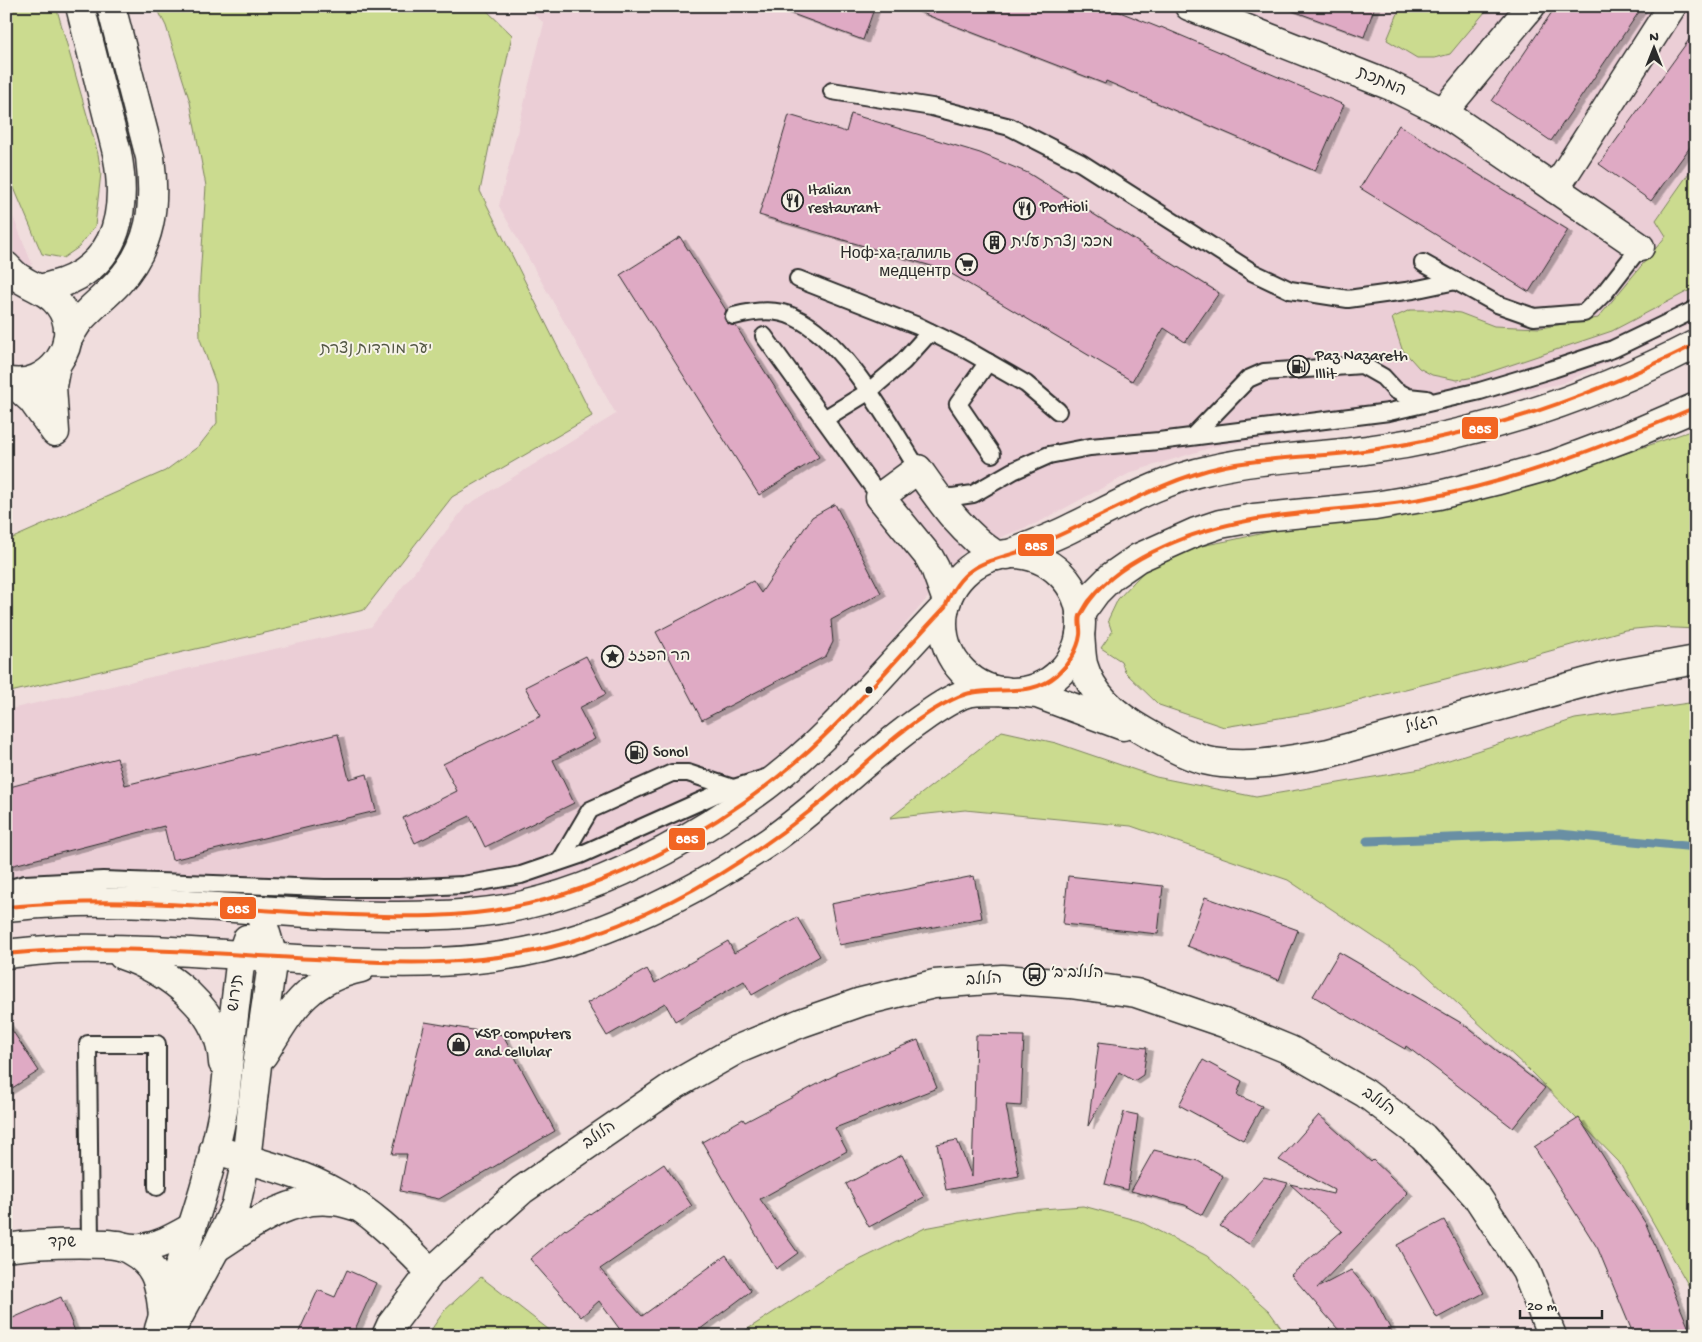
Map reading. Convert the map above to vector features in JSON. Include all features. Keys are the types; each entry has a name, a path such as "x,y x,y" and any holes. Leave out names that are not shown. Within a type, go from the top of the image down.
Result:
{"street":[{"path":"6,286 18,284 37,288 63,283 81,274 96,262 109,245 117,227 121,201 121,177 117,153 80,6"},
{"path":"67,340 79,321 120,280 132,265 141,249 149,227 153,205 150,157 111,6"},
{"name":"המתכת","path":"1189,6 1391,86 1443,112 1640,248"},
{"path":"1443,112 1531,6"},
{"path":"1555,189 1672,6"},
{"path":"6,266 20,279 49,294 60,306 66,320 67,340 64,352 56,365 44,376 29,382 10,382"},
{"path":"1012,692 983,686 964,672 953,660 944,635 943,625 946,604 952,590 965,573 978,564 1054,537 1143,494 1184,477 1207,470 1247,463 1367,450 1428,440 1481,428 1534,412 1603,386 1696,344"},
{"path":"10,382 32,400 55,432 52,386 56,365"},
{"path":"6,954 106,949 385,963 442,962 489,959 536,951 582,937 632,918 686,892 769,842 812,810 900,733 938,708 968,693 1012,692 1038,687 1060,672 1072,656 1080,624 1096,592 1112,576 1138,558 1196,532 1220,524 1254,518 1374,506 1439,495 1495,482 1552,465 1624,438 1696,406"},
{"path":"946,604 935,568 929,557 880,498 918,469 952,517 966,532 1002,556 1032,558 1052,568 1068,584 1077,600 1080,624"},
{"path":"6,907 55,902 107,902 386,916 440,915 483,912 525,905 567,892 614,875 657,854 742,803 782,773 825,735 946,604"},
{"name":"הגליל","path":"1080,624 1083,662 1090,683 1104,701 1125,721 1172,748 1204,760 1235,763 1281,762 1329,752 1604,677 1696,660"},
{"name":"הגליל","path":"1012,692 1037,694 1151,736"},
{"name":"תירוש","path":"162,1329 173,1284 206,1184 223,1110 241,956 259,910"},
{"name":"תירוש","path":"162,1329 216,1248 236,1205 246,1160 257,1065 273,957 259,910"},
{"path":"106,949 133,959 162,974 191,996 207,1015 217,1034 223,1060 223,1110"},
{"path":"257,1065 288,1015 302,998 322,981 347,971 385,963"},
{"name":"הלולב","path":"386,1336 391,1325 431,1272 522,1190 673,1086 736,1050 801,1023 860,1002 934,984 1002,979 1070,984 1136,993 1224,1023 1290,1050 1365,1093 1423,1137 1478,1198 1526,1271 1552,1336"},
{"path":"214,1149 293,1173 332,1191 359,1207 381,1224 431,1272"},
{"path":"216,1248 262,1219 289,1207 311,1201 332,1200 359,1207"},
{"name":"שקד","path":"6,1248 39,1243 118,1245 139,1248 154,1246 173,1239 191,1228"},
{"name":"שקד","path":"118,1245 134,1251 150,1264 161,1293 162,1329"}],"lane":[{"path":"832,91 932,107 1010,127 1081,163 1252,272 1290,290 1348,299 1413,290 1456,281"},
{"path":"1423,262 1498,304 1534,317 1584,313 1605,292 1640,248"},
{"path":"798,280 930,332 1026,384 1058,411"},
{"path":"937,496 953,498 973,494 1013,471 1049,455 1090,447 1389,412 1480,390 1553,370 1604,352 1696,309"},
{"path":"734,316 750,312 769,311 793,316 818,332 838,350 918,469"},
{"path":"824,419 868,392 903,362 930,332"},
{"path":"764,336 880,498"},
{"path":"988,362 958,404 992,454"},
{"path":"1192,436 1248,379 1264,372 1362,365 1383,377 1395,390 1408,397 1437,400"},
{"path":"560,861 590,810 672,773 688,773 733,788"},
{"path":"6,889 25,884 103,880 324,888 400,888 463,885 521,875 580,855 733,788 782,773"},
{"path":"90,1244 88,1044 157,1044 157,1187"}],"shaded area":[{"path":"524,6 1696,6 1696,322 1563,383 1353,426 1216,446 1132,472 1039,522 962,553 929,596 831,713 713,811 580,877 470,908 6,892 6,710 371,627 466,506 616,414 499,206 544,23"},
{"path":"6,199 32,264 6,281"}],"green space":[{"path":"8,6 56,6 98,154 101,173 95,226 79,247 63,258 42,254 6,169 6,34 10,31"},
{"name":"יער מורדות נצרת","path":"156,6 482,6 512,35 480,191 592,416 452,497 364,610 6,693 6,541 165,471 199,446 217,423 216,384 200,339 199,295 206,186 190,102 166,26"},
{"path":"1401,6 1490,6 1450,54 1435,58 1417,58 1387,40"},
{"path":"1696,163 1696,287 1612,331 1475,377 1457,380 1432,375 1419,368 1402,349 1392,318 1410,310 1436,310 1460,313 1494,326 1540,328 1598,318 1666,236 1656,220"},
{"path":"1696,429 1696,629 1655,627 1625,630 1489,668 1310,713 1224,727 1159,705 1125,672 1121,661 1101,648 1112,632 1108,620 1118,599 1149,566 1201,546 1618,456"},
{"path":"1696,702 1696,1336 1691,1336 1695,1297 1619,1162 1529,1070 1417,966 1288,880 1131,826 965,810 890,818 1002,731 1056,743 1156,777 1256,797 1421,769 1575,719"},
{"path":"1083,1206 1139,1221 1207,1256 1269,1311 1287,1336 737,1336 837,1271 925,1228 1015,1211"},
{"path":"481,1277 557,1336 427,1336 444,1311"}],"building":[{"path":"779,6 875,6 863,40 779,9"},
{"path":"910,6 1105,6 1161,27 1344,105 1315,171 1106,81 1105,84 909,8"},
{"path":"1289,6 1375,6 1364,37 1288,9"},
{"path":"1556,6 1643,6 1551,141 1492,101"},
{"path":"1696,30 1696,139 1651,201 1599,164"},
{"name":"מכבי נצרת עלית","path":"851,114 980,153 1028,173 1219,293 1185,342 1164,328 1132,381 945,270 759,215 789,115 846,132"},
{"path":"1399,125 1568,230 1529,292 1360,188"},
{"path":"680,237 726,310 724,318 726,322 736,326 819,457 759,495 620,275"},
{"path":"835,504 881,593 831,620 833,642 826,656 702,720 656,632 753,581 761,593 812,517"},
{"path":"586,656 606,694 579,708 595,739 553,760 574,803 485,847 470,816 415,843 403,818 457,791 443,764 541,716 525,687"},
{"path":"338,734 349,779 367,774 376,811 172,860 164,826 6,867 6,788 117,758 125,785"},
{"path":"974,876 982,918 839,945 831,904"},
{"path":"1068,876 1163,886 1158,934 1063,924"},
{"path":"1205,897 1298,930 1279,980 1187,946"},
{"path":"797,917 820,956 752,995 744,981 675,1021 665,1003 607,1036 587,1003 647,969 655,983 728,941 734,953"},
{"path":"1339,952 1463,1024 1545,1088 1513,1128 1406,1046 1405,1049 1313,996"},
{"path":"6,1021 39,1071 6,1092"},
{"path":"425,1022 503,1035 555,1131 439,1199 400,1191 407,1154 392,1154"},
{"path":"976,1035 1024,1036 1021,1106 1006,1105 1019,1176 946,1190 937,1144 957,1140 972,1177"},
{"path":"918,1040 937,1088 835,1128 847,1151 760,1199 798,1253 776,1269 702,1142 743,1119 745,1122 837,1074 836,1072"},
{"path":"1099,1042 1147,1048 1143,1075 1134,1081 1119,1072 1088,1126"},
{"path":"1203,1060 1242,1081 1237,1095 1262,1106 1243,1140 1179,1105"},
{"path":"1124,1112 1138,1115 1128,1190 1105,1184"},
{"path":"1319,1115 1371,1162 1373,1160 1408,1193 1317,1288 1351,1270 1374,1297 1394,1336 1344,1336 1291,1275 1342,1231 1290,1184 1333,1194 1334,1190 1279,1160"},
{"path":"1579,1118 1646,1224 1692,1336 1634,1336 1598,1249 1534,1147"},
{"path":"1154,1150 1198,1161 1223,1176 1202,1215 1185,1205 1131,1191"},
{"path":"902,1155 924,1197 869,1227 846,1184"},
{"path":"664,1164 692,1206 600,1269 642,1316 726,1255 751,1291 691,1336 614,1336 621,1331 599,1301 581,1317 530,1259 565,1229"},
{"path":"1264,1177 1288,1183 1249,1244 1220,1226"},
{"path":"1444,1220 1484,1293 1437,1318 1397,1245"},
{"path":"347,1270 376,1283 352,1336 297,1336 318,1290 335,1297"},
{"path":"61,1297 77,1336 6,1336 6,1321"}],"waterway":[{"path":"1367,841 1559,834 1696,847"}],"transit line":[{"name":"885","path":"6,907 40,904 125,902 326,914 431,916 470,914 509,908 586,887 624,871 697,833 765,787 796,762 854,706 945,607 957,584 964,576 981,565 1025,550 1158,488 1202,472 1255,461 1381,449 1479,428 1535,412 1590,392 1696,344"},
{"name":"885","path":"6,954 83,949 122,949 347,961 441,962 504,956 566,943 599,932 664,905 725,871 755,852 827,797 907,728 946,703 972,693 1029,689 1048,682 1061,671 1075,652 1080,635 1080,616 1097,591 1114,575 1154,551 1195,534 1227,525 1291,514 1421,499 1492,483 1561,461 1696,407"}],"place":[{"name":"Italian restaurant","path":"792,200"},
{"name":"Portioli","path":"1024,208"},
{"name":"מכבי נצרת עלית","path":"995,243"},
{"name":"Ноф-ха-галиль медцентр","path":"967,264"},
{"name":"Paz Nazareth Illit","path":"1299,366"},
{"name":"הר הפזז","path":"612,657"},
{"name":"Sonol","path":"637,753"},
{"name":"הלולב ב׳","path":"1035,974"},
{"name":"KSP computers and cellular","path":"459,1044"}]}
